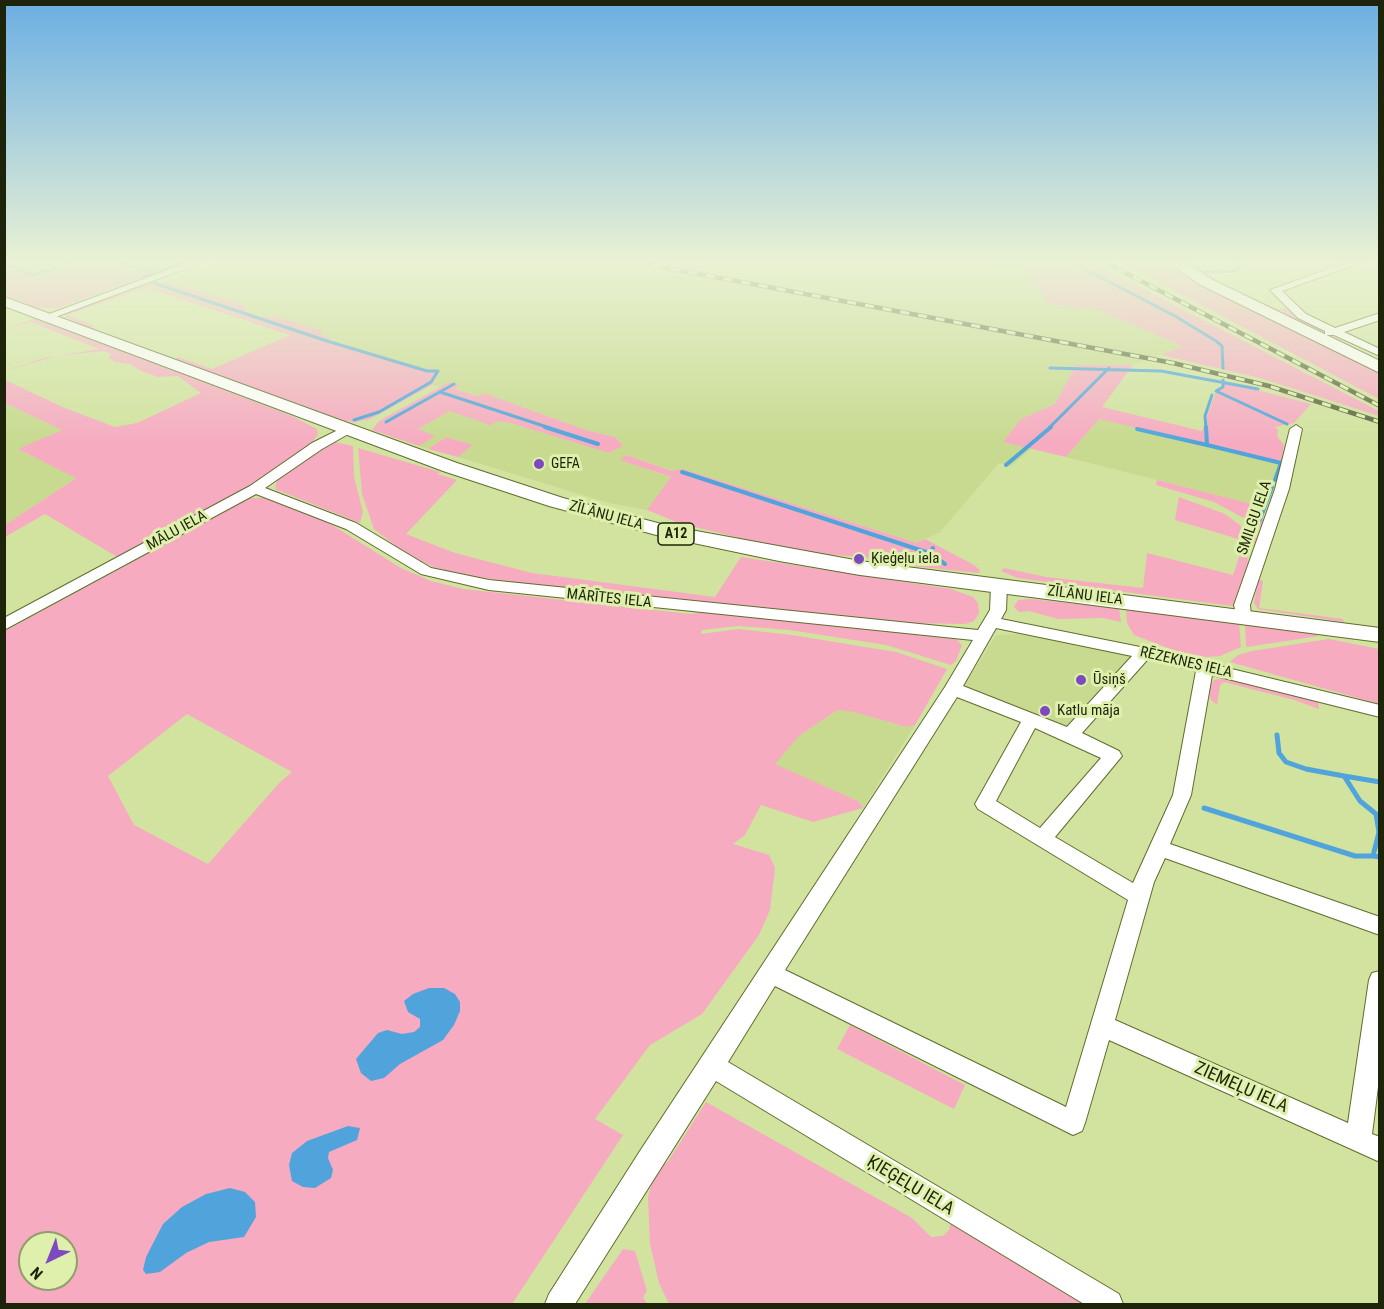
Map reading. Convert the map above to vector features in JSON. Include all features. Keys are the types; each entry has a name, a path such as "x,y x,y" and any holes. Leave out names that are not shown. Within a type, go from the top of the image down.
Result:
{"highway":[{"name":"ZĪLĀNU IELA","path":"57,321 346,430 505,486 667,532 779,555 1380,635"},
{"path":"1285,321 1380,368"}],"street":[{"path":"1313,321 1380,353"},
{"path":"1317,337 1365,321"},
{"name":"SMILGU IELA","path":"1243,615 1242,605 1282,489 1296,429"},
{"name":"MĀLU IELA","path":"4,625 255,489 317,446 346,430"},
{"name":"MĀRĪTES IELA","path":"255,489 351,526 426,571 489,585 987,629"},
{"path":"559,1305 649,1160 712,1066 953,689 998,610 999,586"},
{"name":"RĒZEKNES IELA","path":"987,629 1144,653 1380,711"},
{"path":"1070,735 1144,653"},
{"path":"770,973 1072,1124 1140,897 1182,795 1205,667"},
{"path":"953,689 1070,735 1113,756 1042,839"},
{"path":"1031,719 985,804 1140,897"},
{"path":"1159,848 1380,926"},
{"path":"1369,1146 1380,980"},
{"name":"ZIEMEĻU IELA","path":"1103,1026 1369,1146"},
{"name":"ĶIEĢEĻU IELA","path":"712,1066 1109,1305"}],"shaded area":[{"path":"27,321 43,321 292,416 317,429 318,434 310,445 250,486 119,558 45,514 5,537 5,525 76,478 18,449 62,430 5,403 5,380 65,408 115,427 137,423 201,393 178,376 158,377 130,364 115,362 109,358 111,354 103,351 57,356 99,349 31,322 5,330"},
{"path":"74,321 82,321 95,326 90,328"},
{"path":"247,321 292,321 322,331 321,335 331,338 328,341 426,371 436,369 437,376 432,385 370,419 355,422 344,421 175,359 178,357 212,369 290,335"},
{"path":"291,321 1124,321 1184,346 1133,365 1076,365 1055,404 1021,419 1003,442 1032,448 1011,466 999,463 940,532 917,543 683,469 673,471 626,455 621,460 672,478 647,510 609,503 458,457 473,445 446,437 428,449 419,446 434,436 417,430 449,411 511,422 609,453 623,446 615,437 586,430 484,393 478,396 454,388 454,382 439,387 432,385 437,376 433,369 427,371 327,341 330,339 321,335 322,332"},
{"path":"1124,321 1205,321 1379,411 1379,416 1260,378 1161,355 1183,346"},
{"path":"1232,321 1277,321 1379,372 1379,399"},
{"path":"1297,321 1310,321 1326,331 1321,333"},
{"path":"56,356 5,371 44,358"},
{"path":"1076,365 1133,365 1102,407 1202,431 1216,391 1223,387 1223,381 1311,404 1294,423 1275,427 1278,430 1277,436 1284,445 1281,462 1099,419 1066,457 1003,442 1021,419 1055,404"},
{"path":"449,382 459,385 455,389 478,396 484,393 586,430 615,437 623,446 609,453 511,423 497,421 490,425 450,411 418,429 435,436 419,446 372,430 379,421"},
{"path":"5,403 62,430 19,450 77,477 5,525"},
{"path":"1099,418 1281,462 1264,507 1066,457"},
{"path":"446,437 473,445 458,457 428,449"},
{"path":"335,442 353,446 354,477 363,512 360,523 275,489 277,481 282,476"},
{"path":"358,448 440,472 437,474 457,480 406,534 455,553 532,573 715,597 741,557 951,589 973,597 978,603 979,613 974,621 965,624 911,623 536,585 461,575 436,568 406,554 374,529 362,494"},
{"path":"626,455 672,471 683,469 917,543 925,539 980,570 979,573 912,566 873,558 796,552 679,523 647,510 671,477 620,460"},
{"path":"1157,480 1264,507 1262,528 1214,502 1156,485"},
{"path":"1179,497 1225,514 1257,538 1255,543 1243,546 1245,541 1175,520"},
{"path":"250,498 264,498 307,513 332,525 401,568 431,581 463,589 690,614 702,612 956,639 962,645 956,661 951,665 886,645 790,630 738,626 702,630 701,634 739,629 792,635 896,652 947,669 915,725 906,727 854,712 837,710 799,736 775,764 858,801 863,808 813,822 761,805 745,835 733,844 769,855 775,868 770,910 759,935 702,1014 650,1045 595,1119 623,1135 512,1304 5,1304 5,631","holes":["187,714 292,772 280,782 208,864 134,825 108,776"]},
{"path":"1242,549 1247,552 1248,564 1236,603 1232,606 1018,578 1001,571 1004,568 1046,577 1143,588 1147,553 1233,575"},
{"path":"1258,579 1263,581 1259,608 1343,619 1344,622 1258,609 1254,603"},
{"path":"1030,599 1119,608 1121,622 1103,618 1058,619 1029,611 1019,612 1014,607 1018,600"},
{"path":"1126,610 1239,623 1241,647 1220,656 1207,657 1176,651 1134,635 1127,623"},
{"path":"1245,624 1311,633 1319,636 1246,647"},
{"path":"1018,634 1134,654 1083,707 1073,723 1066,726 981,697 967,688 966,683 996,635"},
{"path":"1329,639 1379,649 1379,704 1230,662 1238,655 1252,651"},
{"path":"1223,678 1318,701 1319,709 1294,700 1224,682 1220,685 1217,705 1210,699 1209,689 1214,680"},
{"path":"837,710 854,712 905,727 915,725 863,808 858,801 774,764 799,736"},
{"path":"850,1025 965,1085 954,1109 837,1049"},
{"path":"706,1102 912,1218 931,1237 943,1236 949,1230 951,1221 1085,1304 669,1304 659,1283 650,1244 648,1197 653,1178 663,1161 667,1163"},
{"path":"623,1249 635,1251 647,1291 643,1297 647,1304 585,1304"}],"water":[{"path":"429,988 444,988 455,994 460,1002 460,1011 454,1025 443,1040 400,1064 384,1078 371,1081 361,1073 356,1059 378,1033 387,1030 402,1034 414,1032 420,1027 420,1019 408,1012 404,1001 413,994"},
{"path":"348,1126 360,1128 357,1140 329,1152 328,1158 333,1170 331,1178 315,1188 303,1187 292,1181 289,1165 292,1153 307,1141"},
{"path":"230,1188 245,1192 255,1202 256,1217 244,1237 209,1242 186,1253 160,1272 146,1274 143,1270 146,1257 163,1224 182,1207 206,1194"}],"waterway":[{"path":"268,321 427,371 438,371 431,382 379,412 354,420"},
{"path":"1183,321 1222,346 1223,368"},
{"path":"1050,368 1107,370"},
{"path":"1049,428 1107,370"},
{"path":"1107,370 1161,371 1223,383"},
{"path":"1223,383 1258,389"},
{"path":"1223,383 1223,387 1216,391 1287,424"},
{"path":"386,422 454,384"},
{"path":"440,392 550,428"},
{"path":"1206,428 1205,416 1212,395"},
{"path":"545,427 598,444"},
{"path":"1006,465 1051,427"},
{"path":"1206,427 1207,445"},
{"path":"1137,429 1207,445"},
{"path":"1207,445 1281,463 1275,480"},
{"path":"682,472 929,553"},
{"path":"1259,522 1272,487"},
{"path":"929,553 933,548"},
{"path":"929,553 945,564"},
{"path":"1277,735 1279,753 1286,762 1306,769 1344,776"},
{"path":"1344,776 1380,782"},
{"path":"1344,776 1360,801 1376,814 1379,832 1373,856"},
{"path":"1204,808 1355,856 1373,856"},
{"path":"1373,856 1380,857"}],"railway":[{"path":"950,321 1173,363 1269,386 1380,422"},
{"path":"1218,321 1380,406"}],"place":[{"name":"GEFA","path":"539,464"},
{"name":"Ķieģeļu iela","path":"859,559"},
{"name":"Ūsiņš","path":"1081,680"},
{"name":"Katlu māja","path":"1045,711"}]}
